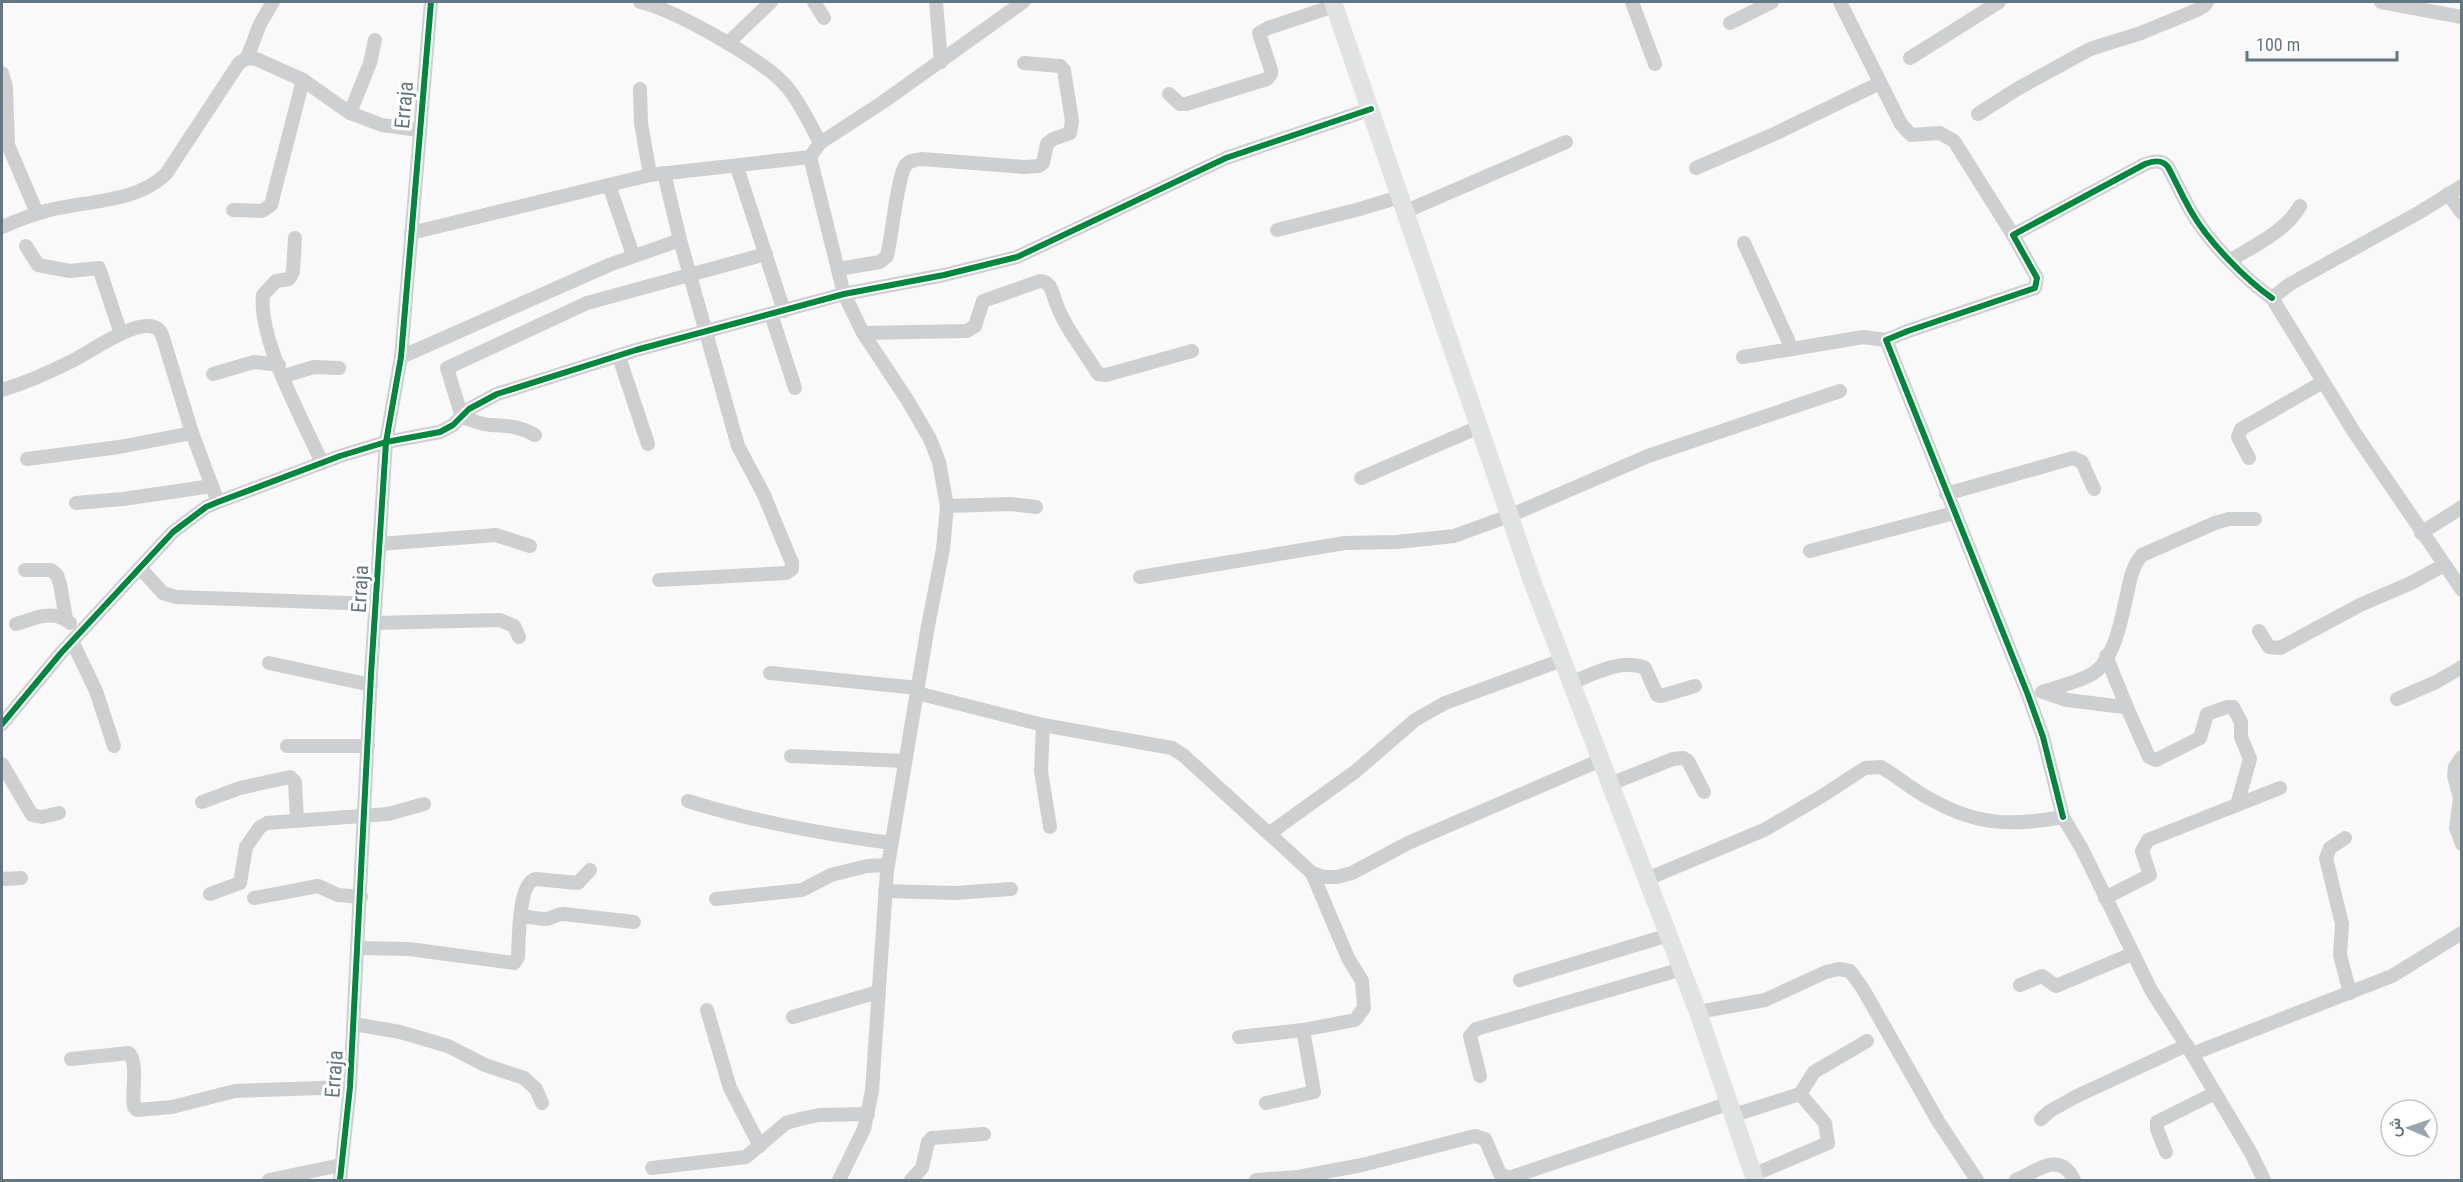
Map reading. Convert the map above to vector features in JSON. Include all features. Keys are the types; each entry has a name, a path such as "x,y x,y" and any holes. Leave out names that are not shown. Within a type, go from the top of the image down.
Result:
{"main road":[{"path":"1333,4 1509,516 1600,760 1698,1012 1754,1178"}],"street":[{"path":"248,58 260,24 273,2"},
{"name":"Erraja","path":"339,1180 350,1087 386,442 401,357 431,2"},
{"path":"640,2 669,12 728,43 770,71 787,86 803,109 820,143"},
{"path":"728,43 771,2"},
{"path":"814,2 824,18"},
{"path":"936,2 941,62"},
{"path":"411,233 657,174 737,167 810,157 820,143 941,62 1023,2"},
{"path":"1632,2 1655,64"},
{"path":"1730,23 1772,2"},
{"path":"1743,357 1863,337 1886,340 2035,288 2037,278 1954,141 1940,133 1911,135 1906,132 1840,2"},
{"path":"1910,58 1999,2"},
{"path":"1978,114 2017,89 2090,49 2160,25 2197,10 2207,2"},
{"path":"2381,2 2462,17"},
{"path":"1168,94 1180,104 1186,104 1267,79 1271,75 1271,70 1259,33 1333,4"},
{"path":"2447,14 2462,4"},
{"path":"350,113 370,63 375,40"},
{"path":"2,227 38,213 117,198 160,180 239,63 248,58 256,59 303,80 350,113 382,125 419,130"},
{"path":"838,269 880,262 887,256 901,180 905,166 911,160 1024,167 1039,166 1044,163 1047,144 1053,139 1070,133 1072,121 1064,70 1060,66 1024,63"},
{"path":"2,73 6,87 8,145 38,213"},
{"path":"233,210 262,212 271,205 303,80"},
{"path":"1696,168 1772,135 1880,83"},
{"path":"640,89 641,123 680,240 738,446 764,495 792,563 792,568 786,573 659,580"},
{"path":"2,724 76,637 173,532 206,507 322,463 386,442 440,432 453,425 469,409 497,394 657,343 844,294 944,275 1017,257 1226,158 1371,110"},
{"path":"1277,230 1376,205 1402,204 1566,142"},
{"path":"810,157 844,294 863,333 930,439 939,462 947,506 944,549 917,690 888,865 872,1091 868,1114 857,1147 839,1180"},
{"path":"2013,235 2145,164 2159,161 2168,167 2197,220 2251,282 2272,298 2323,382 2421,533 2462,590"},
{"path":"737,167 766,254 795,388"},
{"path":"609,184 633,255"},
{"path":"2272,298 2290,284 2370,241 2462,186"},
{"path":"2448,194 2462,213"},
{"path":"2231,260 2286,224 2295,216 2300,206"},
{"path":"296,238 293,272 289,279 276,281 262,295 264,326 281,371 322,463"},
{"path":"401,357 578,278 633,255 680,240"},
{"path":"1744,243 1792,349"},
{"path":"26,246 38,265 70,271 99,268 121,334"},
{"path":"462,417 447,372 449,365 587,303 616,293 660,285 689,274 766,254"},
{"path":"578,278 587,303"},
{"path":"863,333 967,331 975,326 983,301 1040,281 1047,282 1050,286 1057,308 1098,374 1106,375 1192,351"},
{"path":"2,390 71,362 121,334 149,326 159,330 192,433 218,502"},
{"path":"1886,340 2028,695 2043,737 2063,817 2082,849 2151,990 2215,1093 2264,1180"},
{"path":"619,357 648,444"},
{"path":"213,374 254,362 281,371 314,367 339,368"},
{"path":"2249,458 2238,437 2241,429 2323,382"},
{"path":"1140,577 1345,543 1397,543 1444,538 1509,516 1648,456 1840,391"},
{"path":"462,417 491,425 502,424 523,428 535,435"},
{"path":"1361,478 1479,427"},
{"path":"27,459 118,447 192,433"},
{"path":"1946,494 2073,458 2082,462 2094,489"},
{"path":"76,503 123,499 212,486"},
{"path":"947,506 1011,504 1036,507"},
{"path":"2421,533 2462,507"},
{"path":"1810,551 1954,513"},
{"path":"2028,695 2043,692 2096,671 2115,642 2132,573 2142,555 2215,523 2229,519 2255,519"},
{"path":"379,544 496,535 530,546"},
{"path":"2259,631 2270,647 2280,648 2360,605 2411,583 2444,565"},
{"path":"140,568 163,593 176,597 376,604"},
{"path":"25,570 51,570 57,576 66,619 76,637 114,746"},
{"path":"16,624 45,615 66,619"},
{"path":"375,623 500,620 514,626 519,637"},
{"path":"2106,656 2149,757 2156,760 2200,738 2207,714 2233,707 2241,722 2241,737 2250,759 2237,805"},
{"path":"1270,833 1356,771 1415,720 1445,703 1562,660"},
{"path":"269,663 371,685"},
{"path":"1571,683 1626,665 1645,668 1657,695 1661,696 1695,686"},
{"path":"2397,699 2436,682 2462,667"},
{"path":"770,673 917,690 1043,725 1172,748 1183,754 1312,873 1348,958 1362,981 1364,1008 1355,1020 1303,1030 1239,1036"},
{"path":"2043,692 2067,700 2118,706 2128,710"},
{"path":"1043,725 1041,771 1050,827"},
{"path":"287,746 368,746"},
{"path":"791,756 905,761"},
{"path":"2462,757 2454,767 2454,776 2460,798 2456,828 2462,844"},
{"path":"1610,784 1673,759 1683,758 1688,761 1704,792"},
{"path":"1312,873 1324,877 1337,877 1352,873 1408,843 1600,760"},
{"path":"2,764 32,815 42,817 60,813"},
{"path":"1647,879 1764,830 1865,768 1872,766 1887,770 1932,801 1981,820 2012,824 2063,817"},
{"path":"202,802 240,788 290,777 295,782 297,820"},
{"path":"2105,898 2148,878 2150,875 2142,850 2148,840 2280,788"},
{"path":"688,801 742,816 842,836 891,843"},
{"path":"210,894 240,883 244,853 260,827 267,823 388,814 424,804"},
{"path":"2344,838 2330,848 2326,858 2342,924 2340,955 2350,993"},
{"path":"716,899 802,890 831,875 867,866 888,865"},
{"path":"358,948 409,950 514,963 518,957 524,893 530,880 578,883 590,870"},
{"path":"2,879 21,878"},
{"path":"254,898 318,886 338,895 361,897"},
{"path":"885,891 955,893 1011,889"},
{"path":"521,916 549,919 556,914 564,914 634,922"},
{"path":"2041,1119 2077,1096 2189,1050 2392,976 2462,933"},
{"path":"1520,980 1669,936"},
{"path":"2020,985 2042,976 2056,986 2132,954"},
{"path":"1480,1076 1470,1035 1476,1029 1682,969"},
{"path":"1698,1012 1765,1000 1826,972 1839,969 1850,972 1863,989 1938,1121 1977,1180"},
{"path":"793,1017 878,992"},
{"path":"707,1010 730,1088 760,1146"},
{"path":"354,1024 400,1032 448,1046 485,1065 524,1078 537,1089 542,1103"},
{"path":"1266,1103 1314,1092 1303,1030"},
{"path":"1256,1180 1298,1177 1362,1165 1475,1136 1485,1139 1502,1179 1515,1177 1732,1109 1800,1094 1814,1072 1867,1041"},
{"path":"71,1059 129,1053 133,1065 132,1100 137,1110 172,1107 243,1090 350,1087"},
{"path":"2166,1152 2157,1129 2157,1122 2215,1093"},
{"path":"1754,1178 1827,1143 1825,1123 1800,1094"},
{"path":"652,1168 740,1158 754,1152 786,1123 800,1119 819,1115 868,1114"},
{"path":"911,1180 922,1168 928,1142 932,1138 984,1134"},
{"path":"2016,1180 2051,1165 2059,1164 2066,1167 2074,1180"},
{"path":"269,1180 342,1165"}],"cycle path":[{"path":"340,1180 350,1087 371,674 386,442 401,357 431,2"},
{"path":"2,724 61,653 173,532 206,507 340,456 386,442 440,432 453,425 469,409 497,394 636,350 844,294 944,275 1017,257 1226,158 1371,109"},
{"path":"2063,817 2043,737 2028,695 1886,340 2035,288 2037,278 2013,235 2145,164 2154,162 2163,163 2168,167 2192,213 2217,247 2251,281 2272,298"}]}
